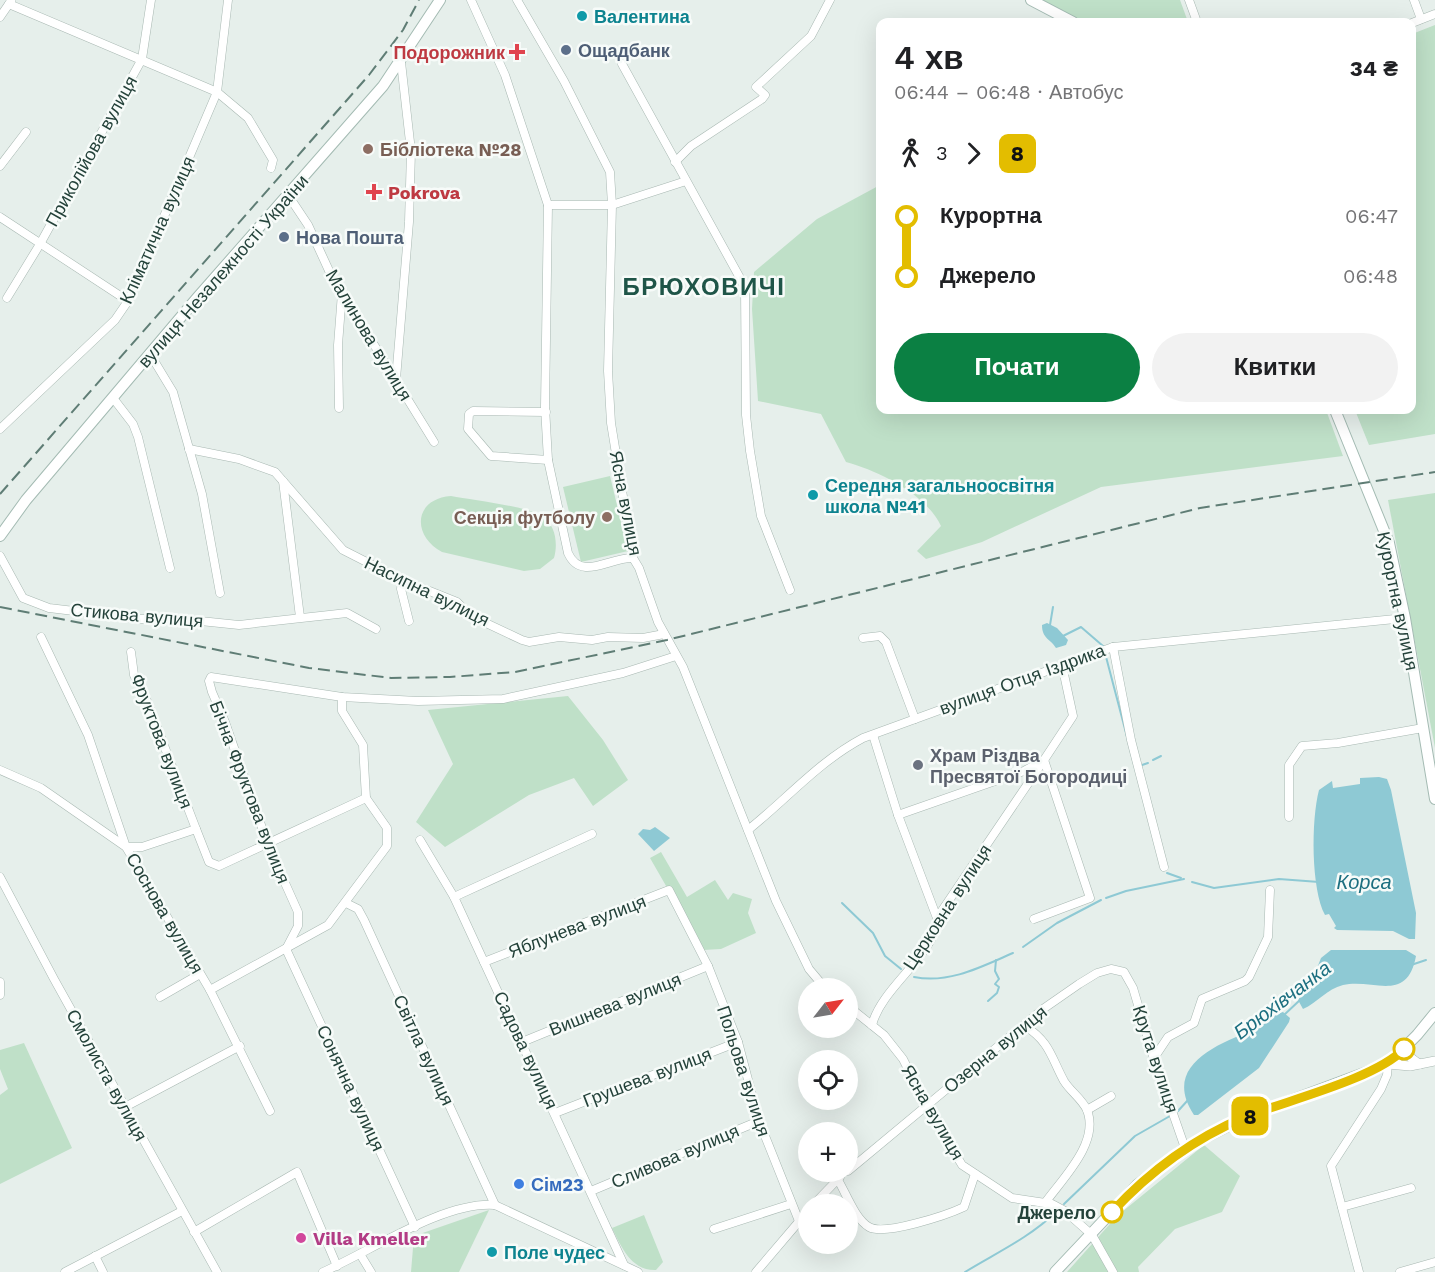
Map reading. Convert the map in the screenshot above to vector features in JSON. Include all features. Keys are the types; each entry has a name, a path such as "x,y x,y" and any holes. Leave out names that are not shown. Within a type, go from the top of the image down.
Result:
{"main road":[{"name":"вулиця Незалежності України","path":"0,536 26,500 150,354 348,128 401,62 440,0"},
{"path":"1031,0 1065,18"},
{"name":"Курортна вулиця","path":"1337,414 1389,543 1405,618 1435,795"},
{"path":"1055,1272 1137,1185 1185,1148 1244,1118 1388,1064 1409,1044 1435,1012"}],"street":[{"path":"142,59 151,0"},
{"name":"Кліматична вулиця","path":"0,429 115,320 128,301 217,92 228,0"},
{"path":"471,0 503,68 548,205 546,412 548,460 572,561 579,567 590,568 633,558"},
{"name":"Ясна вулиця","path":"518,0 564,81 610,172 612,205 608,370 611,423 633,558 664,634 687,676 776,901 809,969 817,978"},
{"path":"675,162 691,146 765,95 756,87 811,36 830,0"},
{"path":"1189,0 1196,18"},
{"path":"1414,0 1421,19"},
{"path":"0,17 11,2 217,92 248,118 273,160 271,168"},
{"path":"1416,21 1435,14"},
{"name":"Приколійова вулиця","path":"7,298 40,244 142,59"},
{"path":"396,379 408,233 411,151 401,62"},
{"path":"622,64 746,287 746,415 752,468 768,536 790,590"},
{"path":"0,166 26,132"},
{"path":"548,205 612,205 686,181"},
{"name":"Малинова вулиця","path":"288,195 309,225 342,293 434,442"},
{"path":"0,217 128,301"},
{"path":"339,408 338,345 342,293"},
{"path":"150,354 173,392 202,494 220,593"},
{"path":"113,398 133,424 138,437 170,568"},
{"path":"546,412 473,411 469,414 468,429 491,456 548,460"},
{"name":"Насипна вулиця","path":"189,449 240,459 275,472 343,550 402,580 457,602 471,616 529,642 559,637 592,640 608,637 643,638 664,634"},
{"path":"283,480 300,616"},
{"name":"Стикова вулиця","path":"0,555 23,598 49,608 141,619 181,619 239,625 300,616 347,613 376,629"},
{"path":"402,580 401,589 409,621"},
{"name":"вулиця Отця Іздрика","path":"748,830 805,777 840,750 915,719 1113,646 1405,618"},
{"path":"863,638 880,636 886,642 915,719"},
{"path":"42,637 88,735 126,847"},
{"path":"1113,646 1131,740 1164,867"},
{"name":"Фруктова вулиця","path":"131,652 134,675 147,701 208,862 213,865 229,863 366,798"},
{"path":"210,990 328,925 387,846 389,837 387,828 366,798 366,757 363,745 342,711 342,697 418,701 502,699 623,673 676,656"},
{"name":"Церковна вулиця","path":"872,1025 879,1006 915,963 937,928 937,918 1073,716 1062,665"},
{"name":"Бічна Фруктова вулиця","path":"286,949 298,926 298,912 268,845 209,681 210,677 342,697"},
{"path":"1289,817 1289,765 1302,747 1423,728"},
{"path":"873,735 898,815 937,918"},
{"path":"898,815 1024,771 1044,760 1090,898 1034,920"},
{"name":"Соснова вулиця","path":"0,770 41,788 126,847 210,990 240,1046 270,1111"},
{"name":"Фруктова вулиця","path":"126,847 142,847 196,829"},
{"path":"454,897 592,834"},
{"name":"Садова вулиця","path":"420,840 454,897 624,1265"},
{"name":"Смолиста вулиця","path":"0,877 217,1272"},
{"name":"Яблунева вулиця","path":"484,962 669,890"},
{"name":"Польова вулиця","path":"669,890 708,966 738,1042 759,1121 790,1204 798,1219"},
{"path":"1154,1059 1168,1037 1194,1023 1202,999 1245,981 1249,977 1268,937 1270,890"},
{"name":"Світла вулиця","path":"346,903 358,909 364,920 495,1204"},
{"name":"Сонячна вулиця","path":"286,949 415,1227"},
{"name":"Вишнева вулиця","path":"522,1042 708,966"},
{"name":"Озерна вулиця","path":"858,1162 1026,1026 1043,1009 1097,973 1111,969 1124,972"},
{"name":"Крута вулиця","path":"1124,972 1133,988 1154,1059 1185,1148"},
{"path":"160,997 200,974"},
{"path":"0,982 0,995"},
{"name":"Ясна вулиця","path":"858,1014 884,1035 903,1059 953,1154 962,1165 1012,1198 1045,1203 1065,1211 1092,1234"},
{"path":"1026,1026 1041,1037 1065,1082 1086,1110 1089,1127 1084,1144 1045,1203"},
{"name":"Грушева вулиця","path":"555,1113 738,1042"},
{"path":"1409,1044 1408,1052 1412,1059 1420,1064"},
{"path":"125,1107 240,1046"},
{"path":"1359,1272 1331,1166 1381,1089 1386,1080 1388,1064 1420,1064 1435,1061"},
{"path":"1086,1110 1111,1096"},
{"name":"Сливова вулиця","path":"591,1191 759,1121"},
{"path":"194,1232 297,1172 337,1266"},
{"path":"839,1182 863,1222 873,1228 902,1226 932,1220 964,1207 975,1174"},
{"name":"Озерна вулиця","path":"824,1194 836,1182"},
{"path":"1342,1207 1411,1188"},
{"path":"323,1272 415,1227 459,1208 477,1203 495,1204 638,1272"},
{"path":"714,1229 790,1204"},
{"path":"65,1272 182,1210"},
{"path":"756,1272 798,1222"},
{"path":"1092,1234 1113,1272"},
{"path":"360,1254 371,1272"},
{"path":"95,1256 103,1272"},
{"path":"1400,1272 1435,1262"}],"green space":[{"path":"1040,0 1180,0 1187,18 1074,18"},
{"path":"1435,25 1435,434 1369,445 1357,414 1416,414 1416,32"},
{"path":"876,187 876,414 1327,414 1343,456 1101,487 982,542 926,559 917,551 941,526 924,504 913,494 887,478 846,462 821,414 758,401 752,309 754,272 817,219"},
{"path":"610,476 628,551 581,562 563,487"},
{"path":"1435,493 1435,748 1388,500"},
{"path":"451,496 512,506 542,516 550,524 555,535 554,558 540,569 524,571 442,552 425,537 421,519 429,504"},
{"path":"568,696 603,740 628,780 593,806 574,778 529,795 445,847 416,822 453,764 428,710"},
{"path":"661,852 687,897 715,880 728,900 733,893 752,899 748,913 756,933 721,949 703,950 650,858"},
{"path":"24,1043 72,1148 0,1184 0,1095 8,1089 0,1069 0,1050"},
{"path":"1204,1145 1240,1176 1222,1212 1175,1229 1138,1267 1139,1272 1067,1272 1117,1216"},
{"path":"489,1210 459,1272 411,1272 414,1236"},
{"path":"644,1215 663,1262 656,1270 647,1269 633,1262 612,1228"}],"water":[{"path":"1047,623 1057,628 1068,640 1066,645 1056,648 1045,636 1042,625"},
{"name":"Корса","path":"1360,778 1387,779 1391,790 1416,913 1415,939 1409,939 1393,931 1337,930 1329,914 1325,915 1320,903 1314,854 1316,803 1319,790 1332,781 1333,788 1360,784"},
{"path":"655,827 670,838 654,851 638,834 643,829 650,830"},
{"path":"1331,950 1406,950 1416,956 1412,971 1405,980 1397,984 1387,986 1343,985 1303,1009 1298,1000 1313,978 1321,958"},
{"path":"1283,1012 1290,1018 1289,1022 1259,1068 1198,1115 1194,1115 1186,1098 1184,1084 1188,1071 1197,1060 1222,1043 1255,1029"}],"waterway":[{"path":"1050,625 1053,607"},
{"path":"1063,636 1081,627 1103,646"},
{"path":"1105,653 1162,870"},
{"path":"1153,760 1161,756"},
{"path":"1142,765 1148,763"},
{"path":"1167,873 1181,878"},
{"path":"1106,898 1126,891 1184,879"},
{"path":"1192,882 1214,888 1279,879 1319,882"},
{"path":"1023,947 1057,923 1101,900"},
{"path":"842,903 873,933 885,956 901,969"},
{"path":"914,977 940,978 965,973 1013,953"},
{"path":"988,1001 997,993 999,987 995,984 999,979 995,971 996,960"},
{"name":"Брюхівчанка","path":"1411,965 1426,960"},
{"name":"Брюхівчанка","path":"1284,1015 1300,1000"},
{"name":"Брюхівчанка","path":"1178,1111 1188,1100"},
{"name":"Брюхівчанка","path":"1064,1204 1135,1136 1170,1116"},
{"name":"Брюхівчанка","path":"965,1272 1024,1237 1056,1212"}],"railway":[{"path":"0,494 369,75 403,30 419,0"},
{"path":"0,607 309,668 391,678 450,677 515,672 667,640 1200,508 1435,472"}],"bus line":[{"name":"8","path":"1112,1212 1137,1185 1185,1148 1244,1118 1381,1068 1396,1058 1404,1049"}],"place":[{"name":"Валентина","path":"582,16"},
{"name":"Ощадбанк","path":"566,50"},
{"name":"Подорожник","path":"517,52"},
{"name":"Бібліотека №28","path":"368,149"},
{"name":"Pokrova","path":"374,192"},
{"name":"Нова Пошта","path":"284,237"},
{"name":"Середня загальноосвітня школа №41","path":"813,495"},
{"name":"Секція футболу","path":"607,517"},
{"name":"Храм Різдва Пресвятої Богородиці","path":"918,765"},
{"name":"Сім23","path":"519,1184"},
{"name":"Джерело","path":"1112,1212"},
{"name":"Villa Kmeller","path":"301,1238"},
{"name":"Поле чудес","path":"492,1252"}],"district":[{"name":"БРЮХОВИЧІ","path":"704,287"}]}
